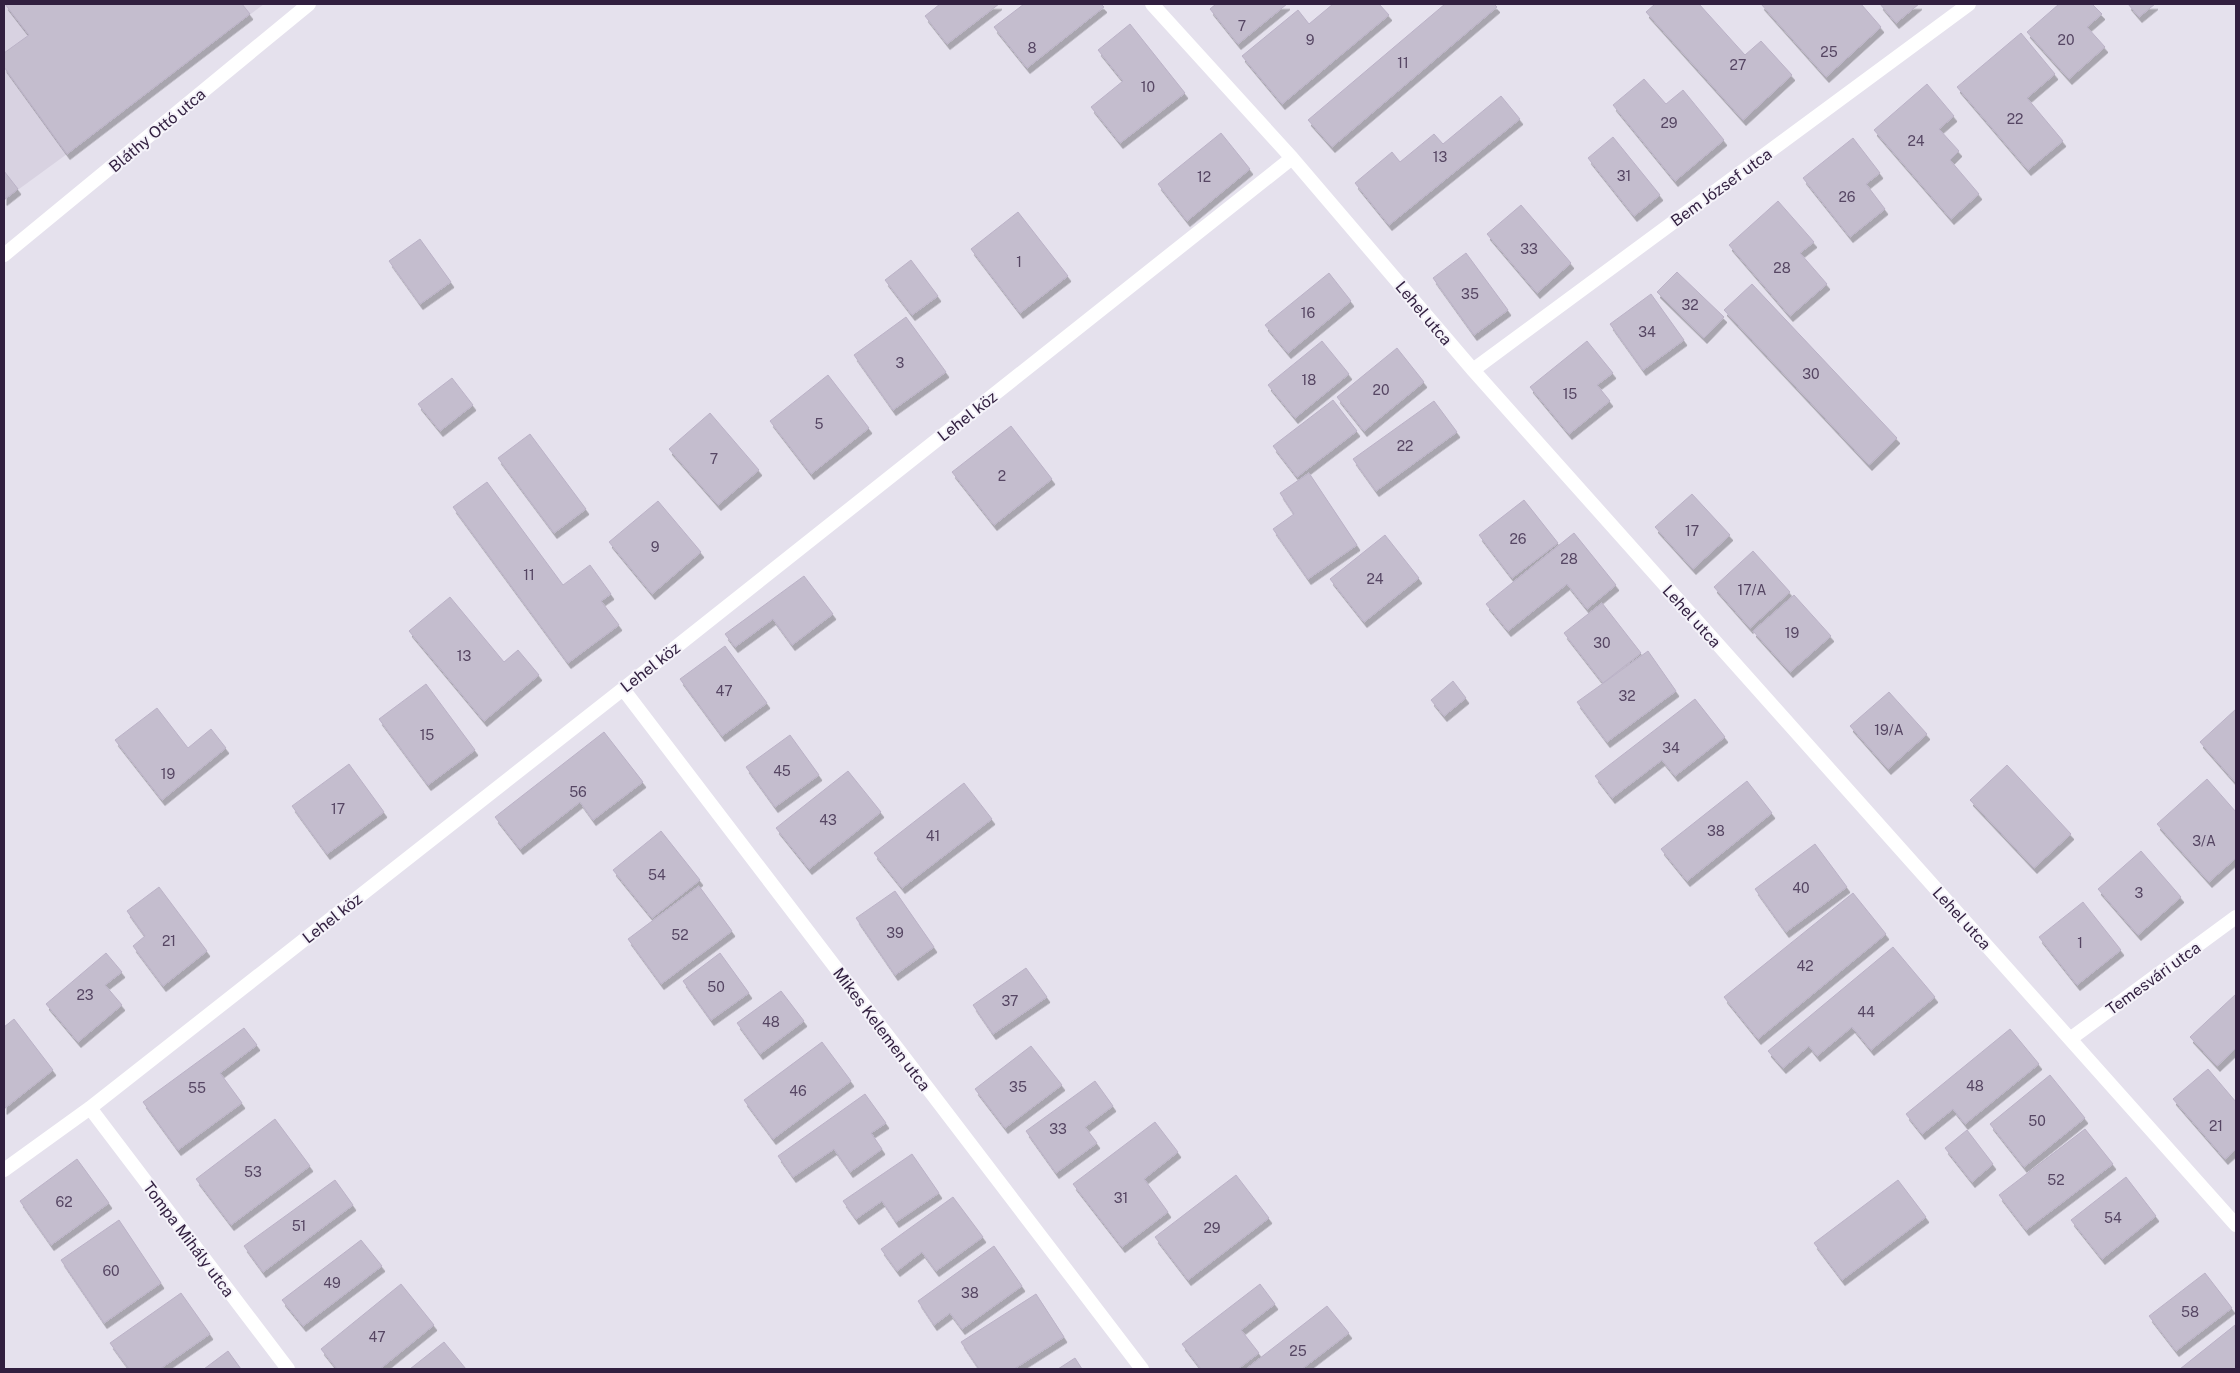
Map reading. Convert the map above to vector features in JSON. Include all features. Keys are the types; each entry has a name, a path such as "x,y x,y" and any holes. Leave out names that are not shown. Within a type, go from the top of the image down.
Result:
{"street":[{"name":"Bláthy Ottó utca","path":"4,255 309,4"},
{"name":"Lehel utca","path":"1152,4 1292,158 1472,370 2236,1225"},
{"name":"Bem József utca","path":"1472,370 1969,4"},
{"name":"Lehel köz","path":"4,1170 90,1108 623,689 1292,158"},
{"name":"Mikes Kelemen utca","path":"623,689 1142,1369"},
{"name":"Temesvári utca","path":"2070,1039 2236,917"},
{"name":"Tompa Mihály utca","path":"90,1108 288,1369"}],"shaded area":[{"path":"4,4 264,4 4,200"}],"building":[{"path":"5,4 242,4 250,14 67,154 4,67 4,53 29,35"},
{"path":"940,4 999,4 947,44 925,16"},
{"path":"1024,4 1101,4 1104,7 1027,68 994,27"},
{"path":"1216,4 1287,4 1238,44 1210,9"},
{"path":"1333,4 1379,4 1389,15 1282,104 1242,56 1298,10 1309,24"},
{"path":"1445,4 1494,4 1497,7 1332,147 1308,120"},
{"path":"1655,4 1699,4 1745,55 1761,41 1792,75 1743,120 1646,12"},
{"path":"1761,4 1861,4 1881,27 1826,77"},
{"path":"1880,4 1919,4 1896,23"},
{"path":"2059,4 2092,4 2102,14 2087,27 2105,47 2069,79 2027,32"},
{"path":"2128,4 2155,4 2139,17"},
{"path":"1130,24 1185,93 1120,143 1091,107 1123,81 1098,50"},
{"path":"2021,33 2055,74 2027,98 2063,141 2028,170 1957,87"},
{"path":"1644,79 1666,104 1683,90 1724,140 1675,181 1613,105"},
{"path":"1927,84 1954,116 1939,129 1959,151 1950,160 1979,194 1951,219 1874,130"},
{"path":"1501,96 1520,119 1389,225 1355,183 1392,152 1400,162 1434,134 1443,144"},
{"path":"1221,133 1250,169 1187,221 1158,184"},
{"path":"1613,137 1660,195 1634,216 1588,158"},
{"path":"1853,138 1880,173 1866,184 1885,209 1850,237 1803,178"},
{"path":"4,171 18,189 4,200"},
{"path":"1778,201 1814,242 1800,253 1827,284 1790,316 1729,245"},
{"path":"1521,205 1571,263 1537,293 1487,234"},
{"path":"1018,212 1068,276 1020,313 971,249"},
{"path":"420,239 451,282 420,304 389,261"},
{"path":"1466,253 1508,310 1474,335 1433,278"},
{"path":"911,260 938,296 912,315 885,280"},
{"path":"1677,272 1724,317 1704,338 1657,292"},
{"path":"1329,273 1351,301 1288,353 1265,325"},
{"path":"1752,284 1897,438 1869,465 1724,310"},
{"path":"1651,294 1684,340 1643,370 1610,324"},
{"path":"906,317 946,372 893,410 854,355"},
{"path":"1322,341 1349,374 1295,418 1268,385"},
{"path":"1587,341 1613,373 1597,385 1610,401 1569,434 1530,387"},
{"path":"1397,348 1424,382 1364,431 1337,397"},
{"path":"828,375 869,428 811,474 770,421"},
{"path":"452,378 473,405 440,431 418,404"},
{"path":"1333,400 1357,431 1297,477 1273,446"},
{"path":"1434,401 1457,432 1376,491 1353,459"},
{"path":"710,413 759,470 718,505 669,449"},
{"path":"1011,426 1052,479 994,525 952,472"},
{"path":"530,434 586,509 554,533 498,458"},
{"path":"1309,473 1357,545 1308,579 1273,529 1294,514 1280,493"},
{"path":"487,482 563,585 590,565 611,594 601,601 619,625 568,663 453,507"},
{"path":"1692,494 1730,535 1693,569 1655,527"},
{"path":"1524,500 1558,543 1512,578 1479,535"},
{"path":"658,501 701,552 652,594 609,542"},
{"path":"1574,533 1616,585 1587,609 1567,584 1508,631 1486,604"},
{"path":"1385,535 1419,578 1364,622 1330,579"},
{"path":"1753,551 1790,592 1750,628 1714,587"},
{"path":"804,576 833,614 792,645 773,619 735,647 725,634"},
{"path":"1794,595 1831,636 1790,672 1753,631"},
{"path":"450,597 504,662 518,650 539,675 484,721 409,631"},
{"path":"1602,603 1641,653 1603,683 1564,633"},
{"path":"725,646 767,703 722,736 680,679"},
{"path":"1648,651 1676,691 1607,742 1577,702"},
{"path":"1453,681 1466,698 1444,716 1431,700"},
{"path":"426,684 475,750 428,785 379,719"},
{"path":"1889,692 1927,734 1888,769 1850,726"},
{"path":"1695,699 1725,737 1675,776 1662,760 1612,798 1595,776"},
{"path":"157,708 188,748 211,729 226,748 162,800 115,740"},
{"path":"2236,709 2236,783 2200,742"},
{"path":"604,732 643,782 593,820 580,802 520,849 495,817"},
{"path":"790,735 819,775 775,807 746,767"},
{"path":"349,764 384,812 327,854 292,806"},
{"path":"2007,765 2071,834 2034,868 1970,800"},
{"path":"848,771 881,812 809,869 776,828"},
{"path":"2207,779 2236,812 2236,858 2209,882 2157,824"},
{"path":"1747,781 1772,813 1687,881 1661,849"},
{"path":"964,783 992,819 902,888 874,853"},
{"path":"661,831 700,880 652,918 613,870"},
{"path":"1815,844 1847,887 1786,932 1755,889"},
{"path":"2141,851 2181,897 2138,935 2098,889"},
{"path":"699,886 732,931 661,984 628,939"},
{"path":"159,887 207,951 163,986 133,946 145,936 127,911"},
{"path":"895,891 934,947 895,975 856,918"},
{"path":"1853,893 1886,934 1758,1039 1724,997"},
{"path":"2083,902 2121,950 2077,985 2039,937"},
{"path":"1893,947 1935,997 1871,1050 1852,1027 1817,1056 1809,1046 1783,1068 1768,1051"},
{"path":"106,953 122,972 105,985 122,1005 78,1042 46,1004"},
{"path":"720,953 749,993 711,1020 683,981"},
{"path":"1026,968 1047,997 993,1034 973,1005"},
{"path":"781,991 804,1021 760,1054 737,1023"},
{"path":"2236,994 2236,1048 2217,1066 2190,1037"},
{"path":"14,1019 53,1070 4,1109 4,1027"},
{"path":"244,1028 257,1045 220,1073 242,1103 178,1150 143,1102"},
{"path":"2010,1029 2039,1064 1965,1124 1953,1109 1922,1134 1906,1114"},
{"path":"822,1042 851,1081 773,1139 744,1100"},
{"path":"1031,1046 1062,1085 1005,1128 975,1089"},
{"path":"2208,1069 2236,1102 2236,1149 2225,1159 2173,1099"},
{"path":"2050,1075 2085,1118 2024,1167 1990,1124"},
{"path":"1095,1081 1113,1106 1085,1127 1097,1143 1056,1173 1026,1131"},
{"path":"865,1094 886,1123 871,1133 882,1149 850,1172 834,1149 793,1177 778,1156"},
{"path":"275,1119 310,1166 231,1225 196,1179"},
{"path":"1155,1122 1178,1152 1144,1179 1168,1212 1122,1247 1073,1184"},
{"path":"2085,1129 2113,1164 2026,1230 1999,1195"},
{"path":"1967,1130 1993,1164 1972,1182 1945,1148"},
{"path":"912,1154 939,1193 896,1222 882,1201 856,1219 843,1201"},
{"path":"77,1159 109,1203 51,1245 20,1201"},
{"path":"1236,1175 1269,1218 1188,1280 1155,1237"},
{"path":"2126,1177 2156,1216 2102,1259 2071,1220"},
{"path":"335,1180 353,1205 263,1272 244,1246"},
{"path":"1898,1180 1926,1217 1842,1280 1814,1243"},
{"path":"953,1197 983,1237 936,1271 922,1252 897,1271 881,1249"},
{"path":"119,1220 161,1283 104,1323 61,1260"},
{"path":"361,1240 382,1266 303,1326 282,1300"},
{"path":"994,1246 1022,1286 962,1329 950,1313 934,1325 918,1301"},
{"path":"2205,1273 2232,1308 2176,1351 2149,1316"},
{"path":"401,1284 434,1325 380,1369 337,1369 321,1349"},
{"path":"1260,1284 1275,1304 1241,1330 1259,1353 1238,1369 1201,1369 1182,1344"},
{"path":"181,1293 210,1334 160,1369 129,1369 110,1343"},
{"path":"1036,1294 1064,1337 1014,1369 979,1369 961,1342"},
{"path":"1327,1306 1349,1333 1302,1369 1246,1369"},
{"path":"2235,1325 2236,1369 2180,1369"},
{"path":"444,1342 466,1369 410,1369"},
{"path":"228,1351 241,1369 204,1369"},
{"path":"1075,1358 1082,1369 1058,1369"}]}
